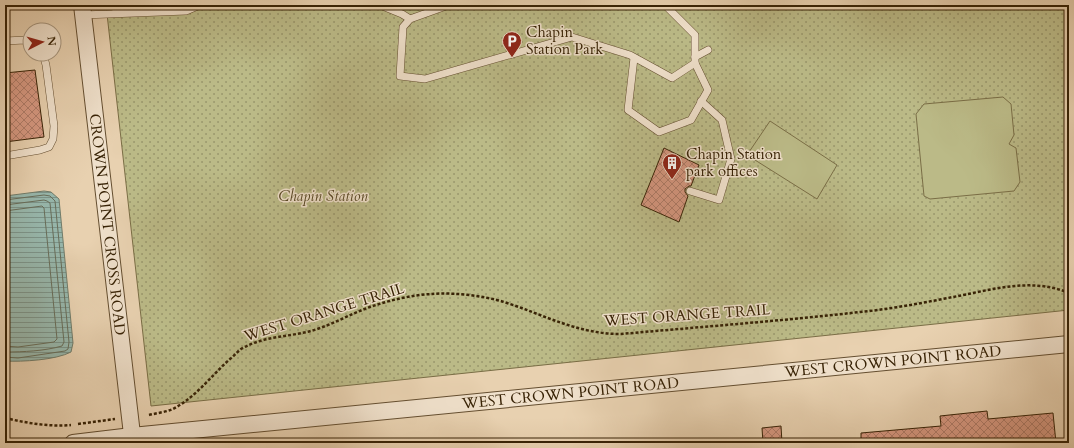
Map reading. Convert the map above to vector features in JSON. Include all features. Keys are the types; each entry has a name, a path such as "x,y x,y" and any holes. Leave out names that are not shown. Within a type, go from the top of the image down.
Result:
{"street":[{"name":"CROWN POINT CROSS ROAD","path":"83,10 133,439"},
{"name":"WEST CROWN POINT ROAD","path":"73,443 133,439 1069,344"}],"lane":[{"path":"110,14 132,5"},
{"path":"83,10 110,14 186,11 200,5"},
{"path":"380,5 410,19"},
{"path":"449,5 410,19 403,27 400,76 425,79 572,37 634,58 672,78 708,50"},
{"path":"634,58 628,110 659,132 691,120 708,90 695,60 695,35 665,5"},
{"path":"5,41 22,40"},
{"path":"5,156 49,147 53,140 54,126 45,62"},
{"path":"690,191 719,200 732,159 722,120 701,101"}],"path":[{"name":"WEST ORANGE TRAIL","path":"149,415 172,409 193,395 240,350 254,343 270,338 319,329 371,306 411,296 434,294 468,295 503,302 579,330 603,334 621,334 861,312 921,303 1010,286 1049,286 1069,292"},
{"path":"5,418 35,424 70,426 119,418"}],"green space":[{"name":"Chapin Station","path":"106,5 1069,5 1069,310 151,406"},
{"path":"1003,97 1011,104 1014,135 1009,144 1016,148 1020,182 1014,191 930,199 924,196 916,114 924,104"},
{"path":"770,121 837,165 817,199 747,155"}],"water":[{"path":"44,191 51,192 59,199 73,343 71,352 48,359 5,361 5,196"}],"building":[{"path":"35,70 44,137 5,142 5,73"},
{"name":"Chapin Station park offices","path":"664,148 699,165 691,186 685,189 688,196 679,222 641,205"},
{"path":"987,411 988,419 1053,413 1056,443 861,443 861,433 941,426 940,416"},
{"path":"781,426 782,443 763,443 762,428"}],"place":[{"name":"Chapin Station Park","path":"512,58"},
{"name":"Chapin Station park offices","path":"672,180"}]}
